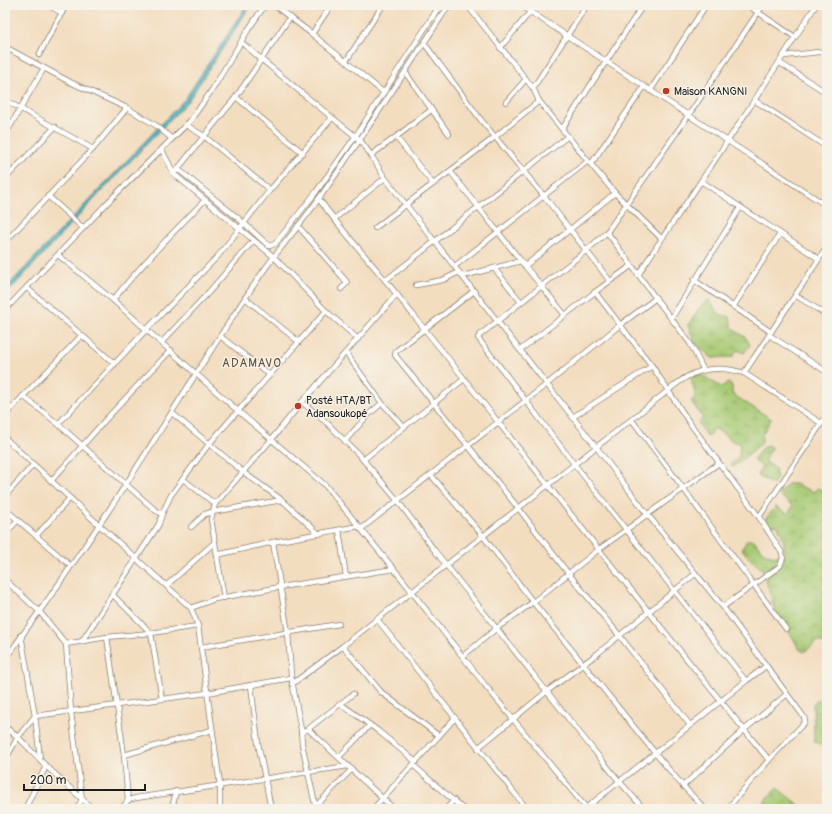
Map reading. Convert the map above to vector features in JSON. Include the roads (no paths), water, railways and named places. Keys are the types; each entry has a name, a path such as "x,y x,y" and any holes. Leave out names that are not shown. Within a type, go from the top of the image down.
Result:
{"street":[{"path":"48,5 62,13"},
{"path":"38,55 66,5"},
{"path":"5,310 132,178 162,150 198,111 265,5"},
{"path":"274,5 383,92"},
{"path":"312,34 331,5"},
{"path":"346,61 383,5"},
{"path":"5,660 127,484 245,298 274,257 319,199 357,139 383,92 440,5"},
{"path":"178,169 244,223 269,246 275,244 357,139 405,72 449,5"},
{"path":"467,5 526,79 539,101 589,163 615,193 661,238"},
{"path":"520,5 827,206"},
{"path":"500,48 536,5"},
{"path":"532,88 587,5"},
{"path":"562,129 643,5"},
{"path":"650,91 706,5"},
{"path":"747,5 795,37"},
{"path":"746,681 575,465 478,338 607,232 628,205 763,5"},
{"path":"638,276 661,238 780,63 816,5"},
{"path":"174,174 236,97 290,17"},
{"path":"242,43 357,139 371,155 385,178 573,417 647,514 723,607 804,717 805,721 727,809"},
{"path":"424,43 480,120 524,171 610,280"},
{"path":"5,47 70,82 127,108 157,126 172,139"},
{"path":"784,56 827,51"},
{"path":"780,63 827,93"},
{"path":"5,135 44,68"},
{"path":"405,72 449,134"},
{"path":"506,102 526,79"},
{"path":"455,266 499,233 544,196 589,163 644,87"},
{"path":"236,97 303,152"},
{"path":"5,100 93,149"},
{"path":"754,100 827,147"},
{"path":"374,228 495,137 539,101"},
{"path":"5,242 93,149 127,108"},
{"path":"371,155 431,110"},
{"path":"58,424 218,256 270,190 332,118"},
{"path":"186,125 204,136 270,190"},
{"path":"5,179 55,127"},
{"path":"386,280 568,136"},
{"path":"396,137 433,184"},
{"path":"162,150 174,174 274,257 326,311 358,339"},
{"path":"450,171 565,315"},
{"path":"334,220 385,178"},
{"path":"701,181 819,259"},
{"path":"525,266 615,193"},
{"path":"48,196 83,228"},
{"path":"319,199 334,220 386,280 498,423 549,485 598,550 769,760"},
{"path":"113,300 150,256 205,200"},
{"path":"671,319 740,208"},
{"path":"298,226 346,281 347,283 341,289"},
{"path":"607,232 638,276 690,343 703,369"},
{"path":"733,307 780,234"},
{"path":"162,342 208,293 253,241"},
{"path":"744,374 827,246"},
{"path":"58,255 147,329 271,440 325,485 586,808 766,666"},
{"path":"462,276 521,261"},
{"path":"520,350 610,280 631,266"},
{"path":"494,268 521,302"},
{"path":"416,285 440,281 459,272"},
{"path":"694,280 827,372"},
{"path":"27,288 114,364"},
{"path":"474,291 424,328 396,351 395,354 690,725"},
{"path":"595,292 652,366 719,463 759,517 782,553 783,558 780,566 723,607"},
{"path":"224,598 211,518 216,504 396,294"},
{"path":"795,295 827,315"},
{"path":"245,298 299,342"},
{"path":"217,555 273,542 339,530 360,528 398,501 656,298"},
{"path":"82,640 159,524 166,503 183,479 209,444 326,311"},
{"path":"5,415 81,336"},
{"path":"220,336 270,375"},
{"path":"51,480 171,350"},
{"path":"346,353 382,403 404,427"},
{"path":"573,417 652,366"},
{"path":"292,684 378,620 688,376 703,369 728,370 744,374 821,423"},
{"path":"363,460 464,379"},
{"path":"23,396 58,424 155,510 162,514"},
{"path":"302,402 346,441 398,501 547,692 619,781 644,809"},
{"path":"346,441 368,415 382,403"},
{"path":"172,413 243,472 282,500 319,534"},
{"path":"759,517 827,415"},
{"path":"632,420 786,629"},
{"path":"5,438 98,525 191,608 198,626 220,785 220,809"},
{"path":"463,656 598,550 719,463"},
{"path":"5,496 33,465"},
{"path":"431,475 484,536 533,602 655,753 705,809"},
{"path":"183,479 216,504"},
{"path":"36,536 70,498"},
{"path":"191,526 205,514 212,512 282,500"},
{"path":"5,509 71,566"},
{"path":"5,534 18,520"},
{"path":"339,530 346,577"},
{"path":"167,586 215,542"},
{"path":"273,542 288,632 291,678 316,808"},
{"path":"191,608 215,599 394,569"},
{"path":"478,748 674,590 696,574"},
{"path":"5,580 39,611 66,644 82,799 77,809"},
{"path":"112,594 151,633 162,699"},
{"path":"378,620 527,809"},
{"path":"201,647 339,624"},
{"path":"66,644 82,640 151,633 198,626"},
{"path":"21,635 35,716 40,758"},
{"path":"107,637 124,755 128,800"},
{"path":"343,646 381,692 439,736"},
{"path":"5,760 18,737 35,716 207,693 291,678"},
{"path":"251,685 258,742 271,809"},
{"path":"301,733 353,694"},
{"path":"683,786 786,694"},
{"path":"341,704 370,725 414,763 463,809"},
{"path":"373,809 455,718"},
{"path":"339,757 370,725"},
{"path":"5,726 93,809"},
{"path":"308,729 394,809"},
{"path":"124,755 212,730"},
{"path":"26,809 46,766"},
{"path":"122,809 123,805 128,800 176,791 308,772 350,768"},
{"path":"316,808 350,768"},
{"path":"172,809 176,791"},
{"path":"446,809 454,800"}],"water":[{"path":"247,5 251,5 188,101 9,291 6,288 185,99"}],"place":[{"name":"Maison KANGNI","path":"666,91"},
{"name":"Posté HTA/BT Adansoukopé","path":"298,406"}],"district":[{"name":"ADAMAVO","path":"252,363"}]}
